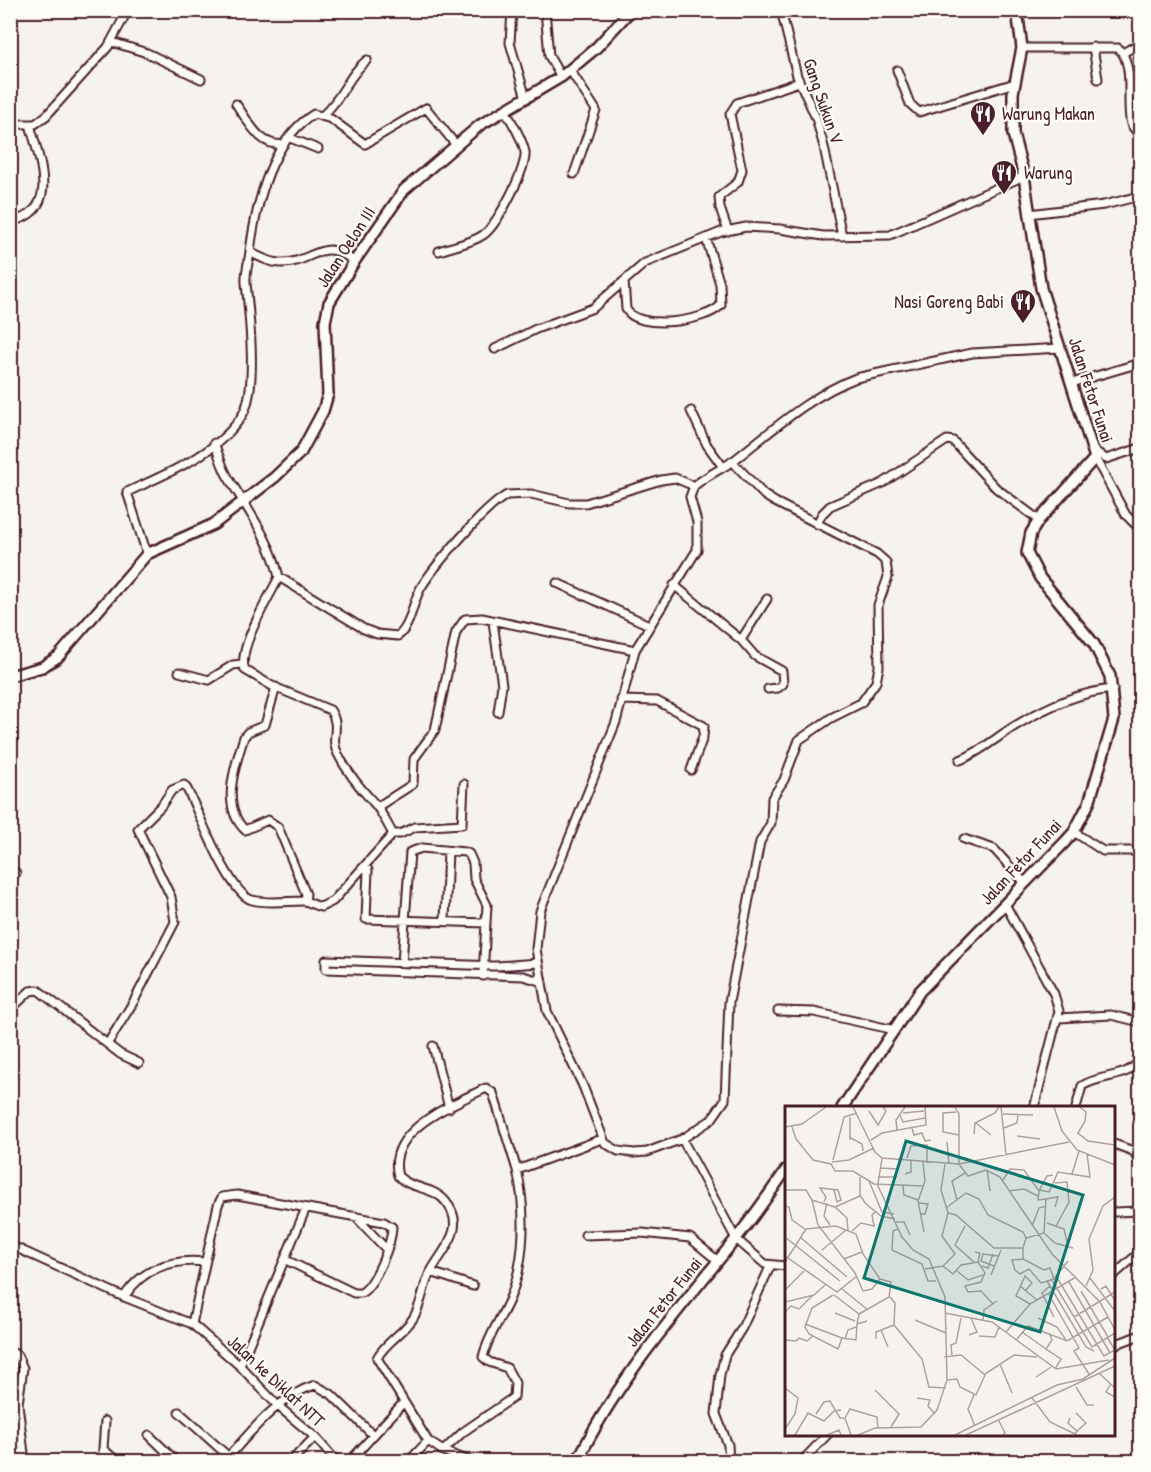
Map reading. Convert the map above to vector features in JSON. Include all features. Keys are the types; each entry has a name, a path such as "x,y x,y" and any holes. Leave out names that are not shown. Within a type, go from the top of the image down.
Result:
{"street":[{"path":"10,124 30,124 46,116 112,42 128,10"},
{"path":"512,10 510,43 526,98"},
{"path":"545,10 547,50 561,77"},
{"name":"Jalan Oelon III","path":"10,676 42,667 58,657 147,554 205,528 245,501 294,460 323,411 328,394 327,311 333,294 404,190 480,124 570,70 596,48 632,10"},
{"name":"Gang Sukun V","path":"781,10 799,82 811,106 821,136 842,237"},
{"name":"Jalan Fetor Funai","path":"843,1106 920,991 1074,832 1089,803 1114,719 1113,689 1108,669 1094,644 1030,563 1028,544 1039,520 1094,454 1041,288 1024,176 1013,134 1011,116 1022,48 1017,10"},
{"path":"112,42 147,53 201,79"},
{"path":"1123,53 1140,43"},
{"path":"1022,48 1116,46 1123,53 1130,87 1131,124 1140,135"},
{"path":"1093,47 1098,79"},
{"path":"323,115 342,94 356,68 367,60"},
{"path":"570,70 596,110 574,174"},
{"path":"897,70 910,104 919,112 1015,83"},
{"path":"728,231 720,208 719,197 738,182 742,170 730,114 732,108 736,103 799,82"},
{"path":"236,104 261,139 269,144 287,141 318,149"},
{"path":"147,554 127,492 178,470 231,428 247,406 251,316 246,274 259,205 287,141 311,116 323,115 365,144 426,108 456,144"},
{"path":"439,251 484,235 498,218 521,171 525,155 524,148 505,110"},
{"path":"10,222 29,216 36,211 43,196 41,170 30,124"},
{"path":"495,349 536,329 593,308 645,263 706,238 746,227 842,237 881,236 897,233 1024,176"},
{"path":"1029,214 1104,205 1140,196"},
{"path":"624,281 626,309 635,318 681,322 713,312 721,305 721,294 706,238"},
{"path":"250,252 279,264 334,248 343,252 354,262"},
{"path":"732,461 764,495 877,554 886,562 888,577 878,605 878,675 871,692 861,703 831,718 799,740 786,774 772,798 771,823 760,842 755,861 730,995 725,1100 711,1119 682,1139 634,1153 612,1148 602,1139 583,1086 547,1011 540,981 537,932 540,911 615,722 635,650 697,550 697,522 690,497 694,486 732,461 793,414 840,384 856,378 972,353 1060,348"},
{"path":"1072,383 1140,363"},
{"path":"691,411 707,445 723,467"},
{"path":"817,524 822,514 830,506 883,483 947,440 953,441 996,488 1039,520"},
{"path":"214,443 229,478 245,501 276,565 279,577 265,601 242,664"},
{"path":"1094,454 1106,459 1140,448"},
{"path":"1094,454 1126,515 1140,529"},
{"path":"279,577 364,629 377,634 398,636 405,628 421,586 478,521 507,495 531,494 578,504 661,480 675,478 694,486"},
{"path":"557,583 649,625"},
{"path":"674,585 741,640 755,656 782,670 783,684 778,688 768,689"},
{"path":"741,640 767,599"},
{"path":"376,807 413,784 414,759 435,730 452,649 461,624 470,618 635,650"},
{"path":"493,622 502,685 498,712"},
{"path":"179,672 209,680 232,665 242,664"},
{"path":"242,664 252,676 330,710 338,728 334,740 337,753 393,834"},
{"path":"276,687 265,725 248,732 244,737 230,796 245,830 268,820 278,827 306,894 305,901"},
{"path":"960,760 984,749 1016,725 1058,703 1095,690 1113,689"},
{"path":"621,700 657,701 704,726 703,737 691,770"},
{"path":"108,1043 134,1001 175,922 171,897 138,829 161,806 174,788 184,785 187,789 204,831 229,875 245,897 253,901 305,901 321,907 333,901 393,834 415,827 462,824 464,784"},
{"path":"1074,832 1103,850 1140,851"},
{"path":"964,839 994,849 1025,883"},
{"path":"401,972 406,968 402,963 410,852 422,848 469,854 474,879 487,905 483,976"},
{"path":"445,920 448,851"},
{"path":"368,870 366,919 486,923"},
{"path":"1005,904 1054,994 1059,1018 1034,1106"},
{"path":"538,963 522,966 326,960 324,964 326,969 523,976 540,981"},
{"path":"10,1010 30,991 38,990 120,1054 139,1063"},
{"path":"778,1011 814,1012 895,1030"},
{"path":"1059,1018 1111,1015 1140,1022"},
{"path":"433,1046 449,1108"},
{"path":"1076,1106 1082,1086 1098,1078 1130,1072 1140,1060"},
{"path":"443,1451 463,1432 510,1400 515,1392 515,1383 507,1368 489,1362 483,1357 510,1299 520,1262 522,1192 517,1170 489,1089 486,1088 412,1130 399,1151 396,1165 401,1179 439,1195 449,1205 453,1216 452,1240 431,1272 414,1318 377,1358 428,1441 443,1451 467,1461"},
{"path":"517,1170 602,1139"},
{"path":"682,1139 736,1239 770,1267 785,1266"},
{"path":"1115,1145 1134,1151 1140,1160"},
{"name":"Jalan Fetor Funai","path":"577,1461 603,1413 633,1367 736,1239 785,1171"},
{"path":"192,1324 218,1205 222,1197 237,1195 355,1216 389,1224 392,1232 369,1286 361,1293 354,1293 286,1260"},
{"path":"240,1366 306,1208"},
{"path":"1115,1212 1140,1211"},
{"path":"355,1216 386,1249"},
{"path":"585,1235 642,1233 690,1238 718,1261"},
{"name":"Jalan ke Diklat NTT","path":"10,1245 124,1297 192,1324 240,1366 278,1406 315,1437 337,1461"},
{"path":"1115,1273 1140,1252"},
{"path":"124,1297 134,1282 152,1269 192,1260 205,1262"},
{"path":"729,1461 728,1445 716,1414 720,1375 725,1355 742,1328 770,1267"},
{"path":"431,1272 472,1286"},
{"path":"1115,1344 1140,1335"},
{"path":"10,1351 17,1355 23,1368 18,1404 25,1461"},
{"path":"179,1412 226,1459 278,1406 304,1388 318,1386 373,1436"},
{"path":"349,1461 404,1402"},
{"path":"102,1461 105,1421"},
{"path":"149,1435 177,1461"},
{"path":"801,1461 826,1436"},
{"path":"290,1461 315,1437"},
{"path":"408,1461 428,1441"},
{"path":"103,1449 118,1461"}],"place":[{"name":"Warung Makan","path":"983,137"},
{"name":"Warung","path":"1004,196"},
{"name":"Nasi Goreng Babi","path":"1023,325"}]}
